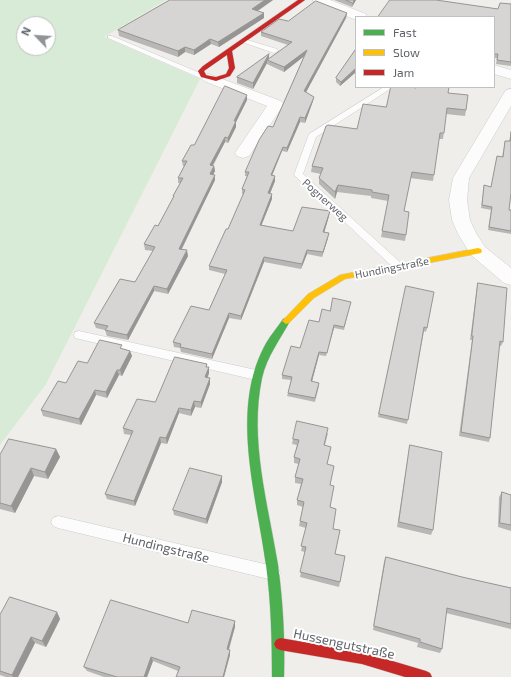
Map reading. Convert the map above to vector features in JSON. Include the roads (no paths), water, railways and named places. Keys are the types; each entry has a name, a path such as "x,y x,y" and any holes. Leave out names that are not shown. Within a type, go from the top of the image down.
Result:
{"street":[{"path":"243,153 276,104 206,77 201,71 302,0"},
{"path":"319,0 359,16"},
{"path":"206,77 222,78 231,72 229,51"},
{"path":"495,69 511,74"},
{"path":"511,93 461,178 458,200 461,220 467,234 478,251 511,278"},
{"name":"Hundingstraße","path":"278,677 280,644 273,573 252,436 252,399 256,375 274,335 302,303 332,282 363,272 478,251"},
{"name":"Hussengutstraße","path":"280,644 362,658 426,677"}],"lane":[{"path":"110,37 206,77"},
{"path":"244,41 274,51"},
{"name":"Pognerweg","path":"387,88 312,136 298,176 398,266"},
{"path":"79,335 256,375"},
{"name":"Hundingstraße","path":"58,522 273,573"}]}
